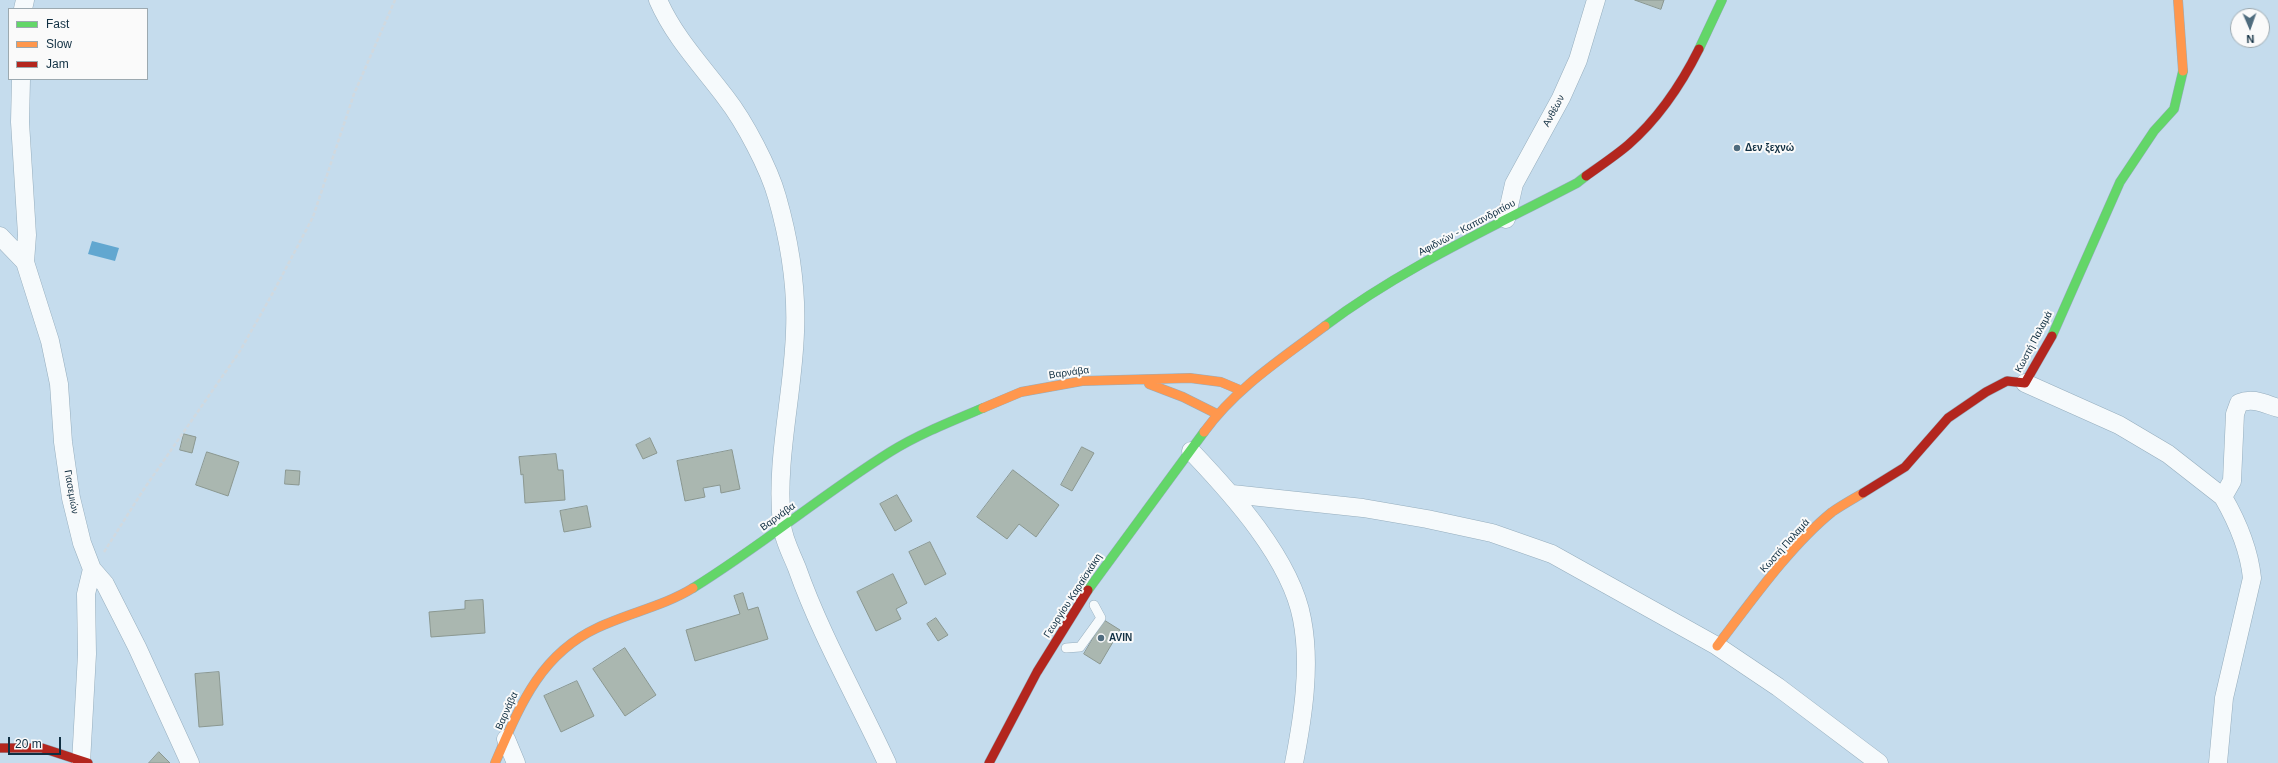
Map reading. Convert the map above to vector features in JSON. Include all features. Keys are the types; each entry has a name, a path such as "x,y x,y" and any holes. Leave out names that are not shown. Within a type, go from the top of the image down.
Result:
{"street":[{"path":"658,0 666,18 686,47 727,99 743,123 777,195 786,234 794,286 796,332 782,461 782,527 812,612 887,763"},
{"name":"Ανθέων","path":"1506,219 1514,184 1561,98 1578,60 1596,0"},
{"name":"Αφιδνών - Καπανδριτίου","path":"1191,451 1218,414 1240,390 1357,302 1506,219 1577,183 1628,146 1660,112 1684,79 1722,0"},
{"name":"Κωστή Παλαμά","path":"1717,646 1768,581 1813,530 1833,512 1905,467 1948,418 1986,392 2007,381 2025,383 2056,328 2076,277 2120,182 2154,131 2174,109 2183,75 2178,0"},
{"path":"21,80 20,130 27,236 25,262"},
{"name":"Γιασεμιών","path":"0,236 25,262 50,341 59,384 63,442 71,498 82,543 92,569"},
{"name":"Βαρνάβα","path":"496,763 522,702 534,681 562,650 596,628 686,592 728,566 890,452 922,434 990,403 1021,392 1103,379 1134,380 1190,378 1222,382 1240,390"},
{"name":"Βαρνάβα","path":"1134,380 1184,397 1218,414"},
{"path":"2025,383 2119,425 2168,454 2223,496 2242,534 2250,559 2252,578 2225,691 2218,763"},
{"path":"2223,496 2232,481 2236,408 2240,403 2253,400 2278,408"},
{"path":"1191,451 1232,494 1266,541 1287,578 1302,617 1305,641 1305,664 1299,735 1294,763"},
{"name":"Γεωργίου Καραϊσκάκη","path":"989,763 1037,672 1087,592 1191,451"},
{"path":"1232,494 1363,508 1427,519 1492,533 1552,554 1717,646 1778,687 1879,763"},
{"path":"0,748 42,748 84,762 87,654 86,594 92,569"},
{"path":"92,569 106,584 137,647 190,763"},
{"path":"506,739 516,763"}],"lane":[{"path":"1066,648 1080,647 1100,618 1094,605"}],"path":[{"path":"92,569 115,537 148,483 240,351 278,283 313,217 354,94 395,0"}],"water":[{"path":"92,241 119,248 115,261 88,254"}],"building":[{"path":"1635,0 1664,0 1661,9"},
{"path":"184,434 196,437 192,453 180,450"},
{"path":"650,438 657,453 643,459 636,445"},
{"path":"1082,447 1094,453 1072,491 1061,485"},
{"path":"732,450 740,489 721,493 720,485 703,488 705,497 685,501 677,461"},
{"path":"207,452 239,462 228,496 196,485"},
{"path":"556,454 558,470 563,470 565,500 525,503 523,474 521,475 519,457"},
{"path":"286,470 300,471 299,485 285,484"},
{"path":"1013,470 1059,505 1036,537 1019,524 1007,539 977,517"},
{"path":"897,495 912,521 895,531 880,504"},
{"path":"587,506 591,527 564,532 560,511"},
{"path":"930,542 946,574 925,585 909,552"},
{"path":"893,574 907,603 896,609 901,619 876,631 857,592"},
{"path":"743,593 748,610 758,607 768,639 695,661 686,630 740,614 734,596"},
{"path":"483,600 485,633 431,637 429,612 465,609 465,601"},
{"path":"936,618 948,635 938,641 927,624"},
{"path":"1104,620 1120,630 1100,664 1084,654"},
{"path":"625,648 656,695 625,716 593,669"},
{"path":"219,672 223,725 199,727 195,674"},
{"path":"577,681 594,716 561,732 544,696"},
{"path":"159,752 170,763 149,763"}],"traffic: fast":[{"path":"1699,49 1722,0"},
{"path":"2052,336 2120,182 2154,131 2174,109 2183,71"},
{"path":"1325,326 1354,305 1416,267 1577,183 1586,176"},
{"path":"693,588 743,555 865,468 901,445 983,408"},
{"path":"1088,590 1204,432"}],"traffic: slow":[{"path":"2178,0 2183,71"},
{"path":"1204,432 1230,402 1245,388 1276,362 1325,326"},
{"path":"983,408 1021,392 1082,381 1190,378 1221,382 1240,390"},
{"path":"1149,384 1183,397 1217,414"},
{"path":"1717,646 1771,576 1801,541 1832,512 1863,493"},
{"path":"495,763 513,722 533,685 560,653 577,639 597,628 658,605 693,588"}],"traffic: jam":[{"path":"1586,176 1628,145 1650,124 1677,88 1699,49"},
{"path":"1863,493 1905,467 1948,418 1986,392 2007,381 2025,383 2052,336"},
{"path":"989,763 1037,672 1088,590"},
{"path":"0,748 42,748 88,763"}],"place":[{"name":"Δεν ξεχνώ","path":"1737,148"},
{"name":"AVIN","path":"1101,638"}]}
